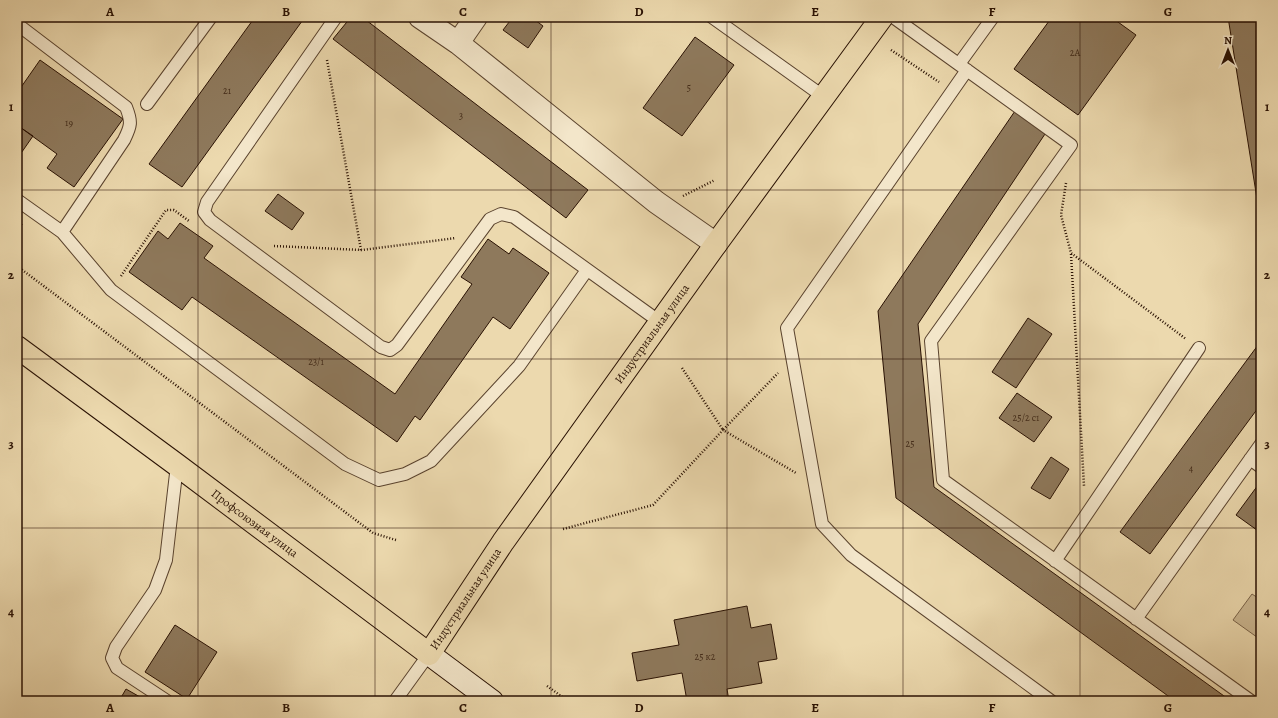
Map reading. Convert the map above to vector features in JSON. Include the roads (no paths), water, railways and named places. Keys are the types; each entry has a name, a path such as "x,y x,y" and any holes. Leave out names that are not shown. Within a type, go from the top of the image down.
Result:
{"highway":[{"name":"Индустриальная улица","path":"429,654 503,542 716,244 882,17"},
{"name":"Профсоюзная улица","path":"17,347 429,654"}],"street":[{"path":"420,17 458,43 656,202 716,244"},
{"path":"458,43 476,17"},
{"name":"Профсоюзная улица","path":"429,654 492,701"}],"lane":[{"path":"147,104 211,17"},
{"path":"336,17 207,202 204,212 210,220 380,347 390,350 397,344 490,219 501,214 514,217 660,322"},
{"path":"712,17 824,97"},
{"path":"893,17 1070,145 931,341 943,480 1251,701"},
{"path":"993,17 963,67 953,90 787,328 822,524 851,555 1051,701"},
{"path":"17,24 126,107 131,118 129,130 124,140 62,232"},
{"path":"17,200 62,232 112,290 345,464 379,480 405,474 431,461 519,366 587,270"},
{"path":"1055,560 1199,348"},
{"path":"1136,619 1261,444"},
{"path":"1250,459 1261,467"},
{"path":"167,701 117,668 112,658 116,647 155,590 166,560 177,465"},
{"path":"395,701 429,654"}]}
